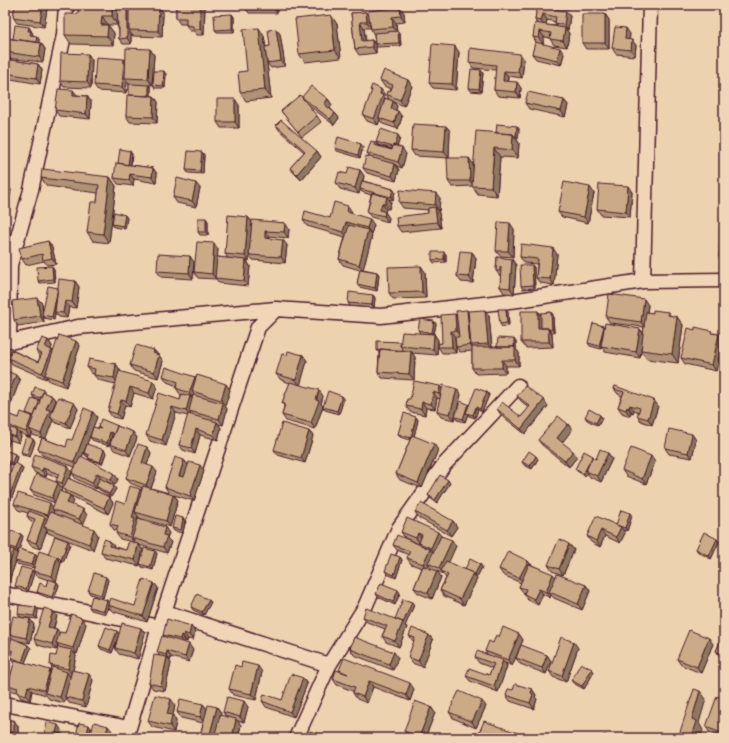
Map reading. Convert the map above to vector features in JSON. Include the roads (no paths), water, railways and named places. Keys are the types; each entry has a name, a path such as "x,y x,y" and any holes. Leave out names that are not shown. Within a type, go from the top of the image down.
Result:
{"street":[{"path":"66,5 64,35 32,190 8,264 7,343 78,327 276,309 381,316 518,300 643,281 724,280"},
{"path":"643,281 650,5"},
{"path":"5,704 128,733 160,626 258,328 276,309"},
{"path":"296,738 329,665 365,607 399,528 442,466 518,386"},
{"path":"5,594 160,626"},
{"path":"165,612 329,665"}]}
